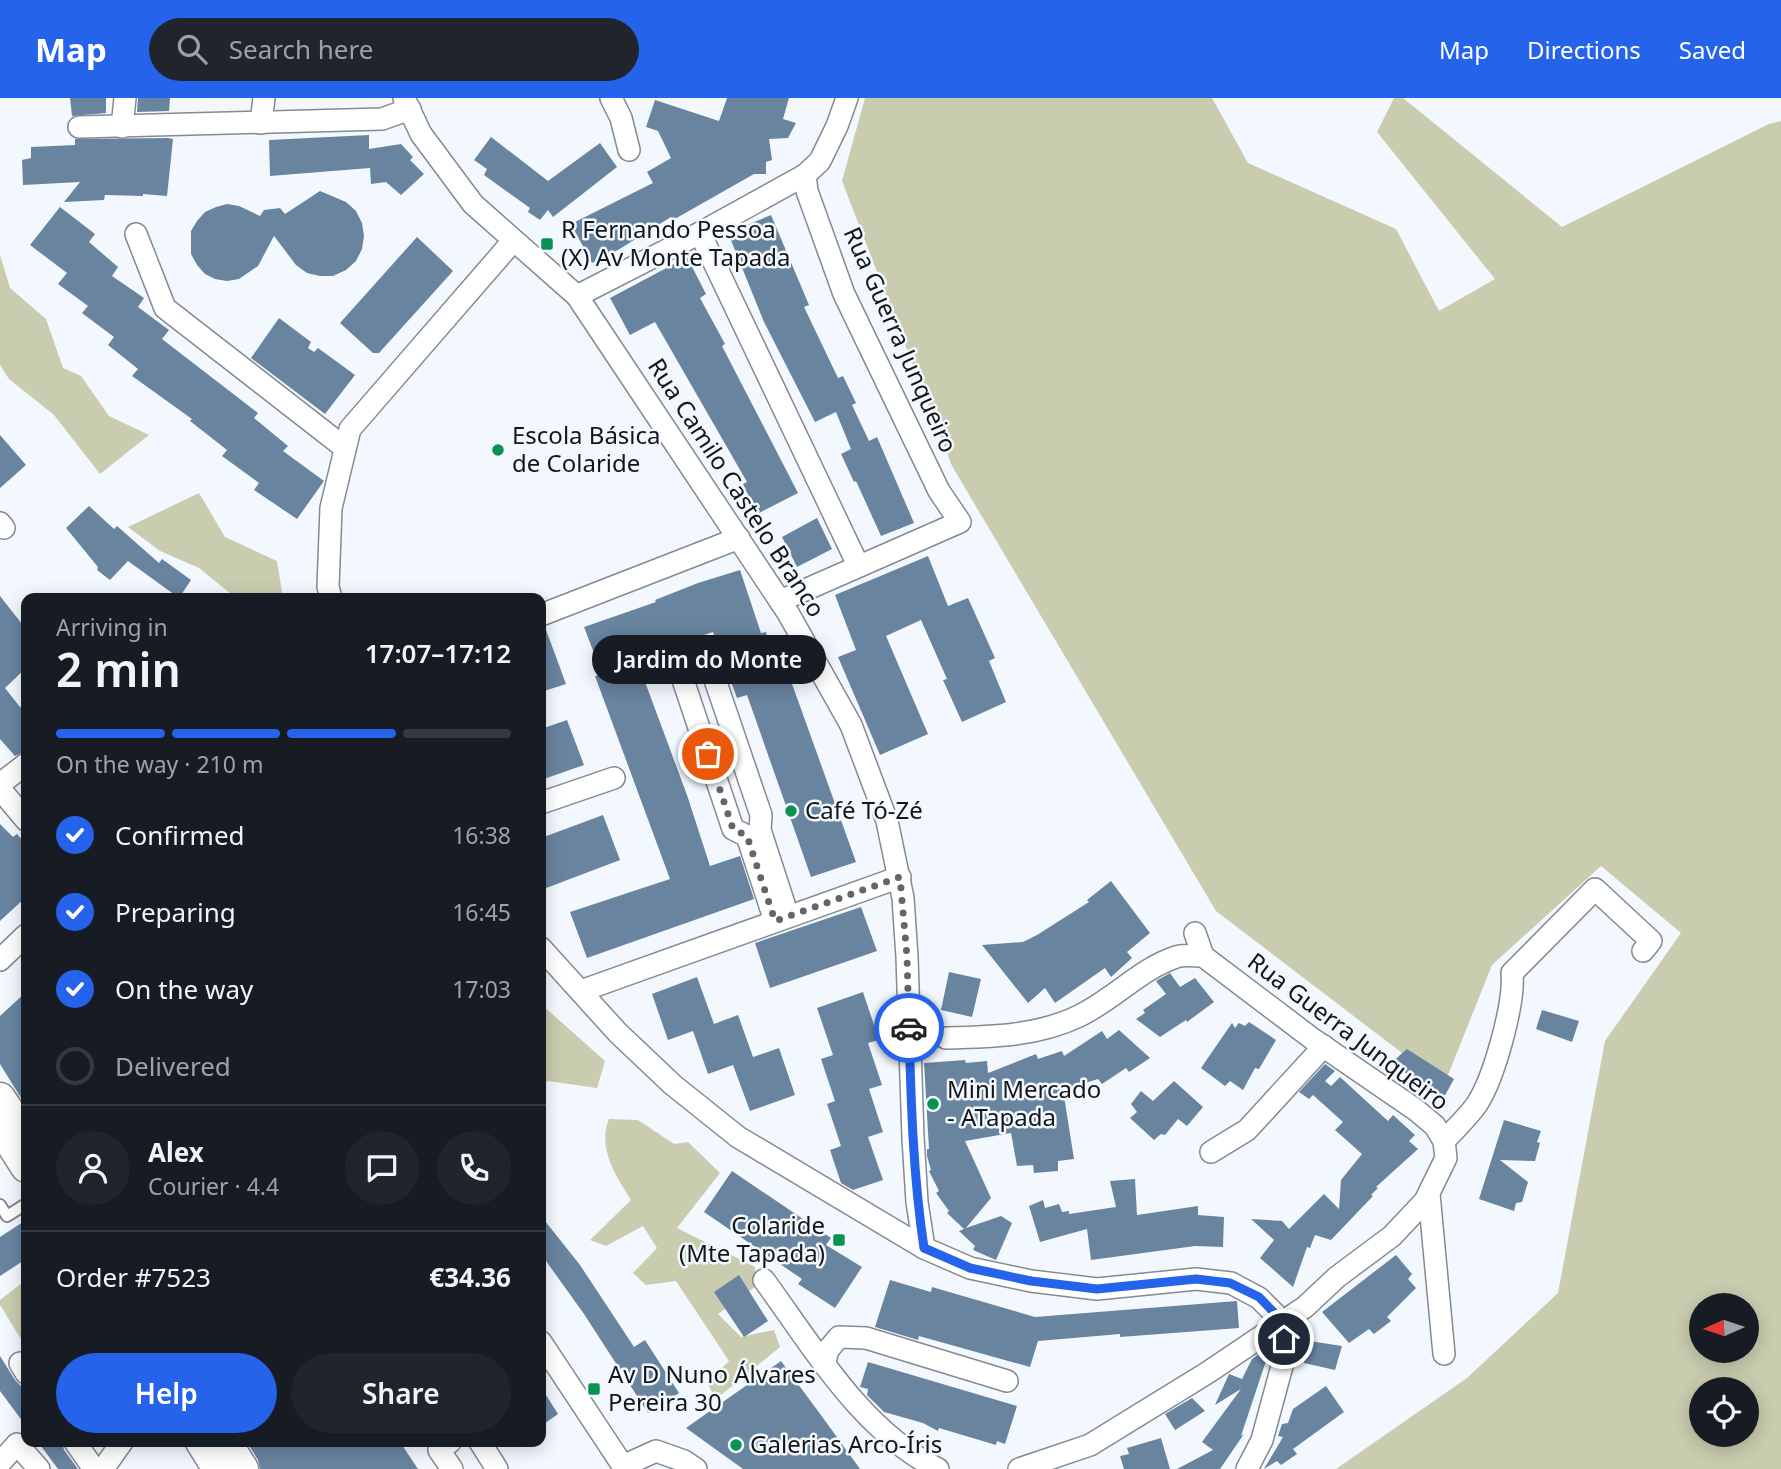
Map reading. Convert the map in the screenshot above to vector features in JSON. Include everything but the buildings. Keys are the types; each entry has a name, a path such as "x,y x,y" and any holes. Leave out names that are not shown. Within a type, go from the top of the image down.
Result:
{"main road":[{"path":"0,1098 21,1130"},
{"path":"0,1126 21,1159"},
{"path":"204,1447 218,1469"},
{"path":"229,1447 243,1469"}],"street":[{"path":"122,127 125,98"},
{"path":"261,123 264,98"},
{"path":"611,98 621,118 629,150"},
{"path":"577,296 805,175 820,161 847,98"},
{"path":"79,127 382,119 407,104"},
{"name":"Rua Camilo Castelo Branco","path":"407,104 421,134 473,204 577,296 780,601 852,725 887,821 900,877 907,957 917,1202 924,1248"},
{"name":"Rua Guerra Junqueiro","path":"805,175 807,191 844,294 939,491 960,522 858,565"},
{"path":"700,233 858,565 780,601"},
{"path":"136,234 165,308 345,449"},
{"path":"330,593 331,508 350,429 513,241"},
{"path":"546,613 739,538"},
{"path":"701,663 712,671 761,815 760,831 781,919 747,836 733,829 683,680 687,668 701,663"},
{"path":"0,784 21,768"},
{"path":"546,801 614,778"},
{"path":"0,789 21,814"},
{"path":"581,991 900,877"},
{"path":"1444,1141 1476,1106 1486,1087 1510,1009 1514,986 1512,973 1595,889 1651,940 1643,951"},
{"path":"946,1038 1031,1032 1078,1017 1113,997 1139,976 1178,956 1203,956 1195,933"},
{"path":"0,960 21,940"},
{"path":"546,953 618,1033 673,1085 737,1137 924,1248 970,1268 1031,1281 1097,1289 1196,1279 1230,1283 1259,1297 1283,1322 1285,1355 1262,1440 1247,1469"},
{"name":"Rua Guerra Junqueiro","path":"1019,1469 1090,1446 1283,1322 1392,1236 1429,1194 1446,1158 1444,1141 1435,1126 1416,1110 1203,956"},
{"path":"1211,1152 1247,1130 1324,1046"},
{"path":"1429,1194 1444,1354"},
{"path":"764,1279 857,1404 916,1458 938,1469"},
{"path":"825,1362 828,1349 839,1337 866,1338 1007,1381"},
{"path":"546,1350 624,1468 656,1451 684,1461 696,1469"},
{"path":"0,1463 17,1444 39,1469"},
{"path":"79,1447 94,1469"},
{"path":"103,1469 118,1447"},
{"path":"443,1447 439,1450 452,1469"},
{"path":"483,1447 497,1469"}],"lane":[{"path":"0,1205 7,1216 21,1207"}],"green space":[{"path":"865,98 1212,98 1248,163 1396,229 1439,311 1495,279 1377,132 1394,98 1403,98 1562,227 1769,124 1781,121 1781,1469 1336,1469 1467,1378 1558,1293 1605,1041 1681,933 1601,866 1492,965 1444,1085 1216,911 952,466 842,181"},
{"path":"0,255 10,288 46,319 63,368 81,376 109,416 149,435 100,474 54,415 9,379 0,365"},
{"path":"199,493 225,537 277,561 282,593 230,593 199,568 160,551 128,527"},
{"path":"546,1008 605,1061 597,1088 546,1082"},
{"path":"609,1119 638,1120 674,1144 688,1142 720,1173 677,1228 755,1267 755,1287 718,1314 741,1337 774,1330 780,1347 716,1399 707,1383 729,1361 676,1281 646,1285 633,1273 657,1248 643,1226 606,1246 590,1240 631,1200 614,1171 607,1151 605,1141"},
{"path":"21,1284 21,1339 0,1305 0,1300"}],"way so far":[{"path":"708,754 733,829 747,836 775,921 900,877 907,957 909,1028"}],"place":[{"name":"R Fernando Pessoa (X) Av Monte Tapada","path":"547,244"},
{"name":"Escola Básica de Colaride","path":"498,450"},
{"name":"Jardim do Monte","path":"708,754"},
{"name":"Café Tó-Zé","path":"791,811"},
{"name":"Mini Mercado - ATapada","path":"933,1104"},
{"name":"Colaride (Mte Tapada)","path":"839,1240"},
{"name":"Av D Nuno Álvares Pereira 30","path":"594,1389"},
{"name":"Galerias Arco-Íris","path":"736,1445"}],"route":[{"path":"909,1028 914,1159 924,1248 970,1268 1031,1281 1097,1289 1196,1279 1230,1283 1259,1297 1283,1322 1284,1339"}]}
